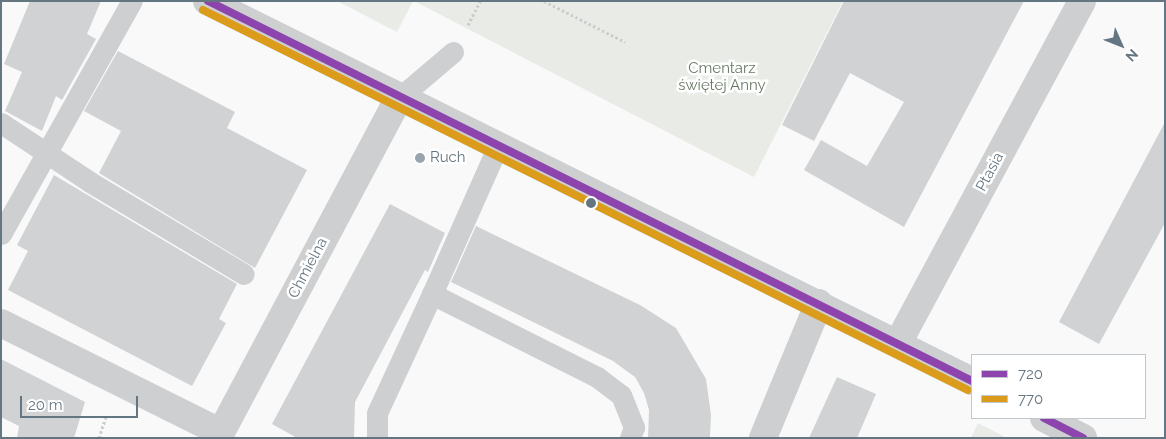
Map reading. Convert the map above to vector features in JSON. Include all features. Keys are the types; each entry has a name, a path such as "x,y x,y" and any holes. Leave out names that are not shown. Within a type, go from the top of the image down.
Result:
{"street":[{"path":"207,1 399,98 819,303 971,380"},
{"name":"Ptasia","path":"898,343 1082,1"},
{"name":"Chmielna","path":"219,435 399,98"},
{"path":"763,438 819,303"},
{"path":"1,323 219,435"},
{"path":"1046,419 1083,438"}],"lane":[{"path":"1,234 132,1"},
{"path":"399,98 453,52"},
{"path":"1,123 90,182 244,274"},
{"path":"377,438 377,413 498,146"},
{"path":"432,294 597,377 621,395 634,428 630,438"}],"path":[{"path":"544,1 625,42"}],"green space":[{"path":"337,1 413,1 397,32"},
{"name":"Cmentarz świętej Anny","path":"414,1 843,1 754,177"},
{"path":"978,423 1007,438 971,438"}],"building":[{"path":"30,1 101,1 87,34 96,39 62,100 56,96 42,131 5,111 22,72 4,64"},
{"path":"844,1 1024,1 904,227 804,170 821,140 867,166 904,102 850,73 814,141 782,125"},
{"path":"118,51 235,112 227,128 307,170 255,268 99,173 121,131 84,111"},
{"path":"1165,122 1165,223 1099,344 1059,322"},
{"path":"54,175 237,284 219,319 226,323 192,386 8,290 28,251 17,245"},
{"path":"390,204 445,233 428,272 425,270 355,402 354,438 297,438 272,424"},
{"path":"476,226 640,305 676,328 706,379 711,415 710,438 648,438 649,410 644,393 635,377 613,361 451,282"},
{"path":"1,359 85,402 74,438 17,438 19,426 1,417"},
{"path":"837,377 876,394 857,438 809,438"}],"transit line":[{"name":"720","path":"208,1 971,381"},
{"name":"770","path":"203,10 968,390"},
{"name":"720","path":"1046,419 1083,438"}],"place":[{"name":"Ruch","path":"420,158"}]}
